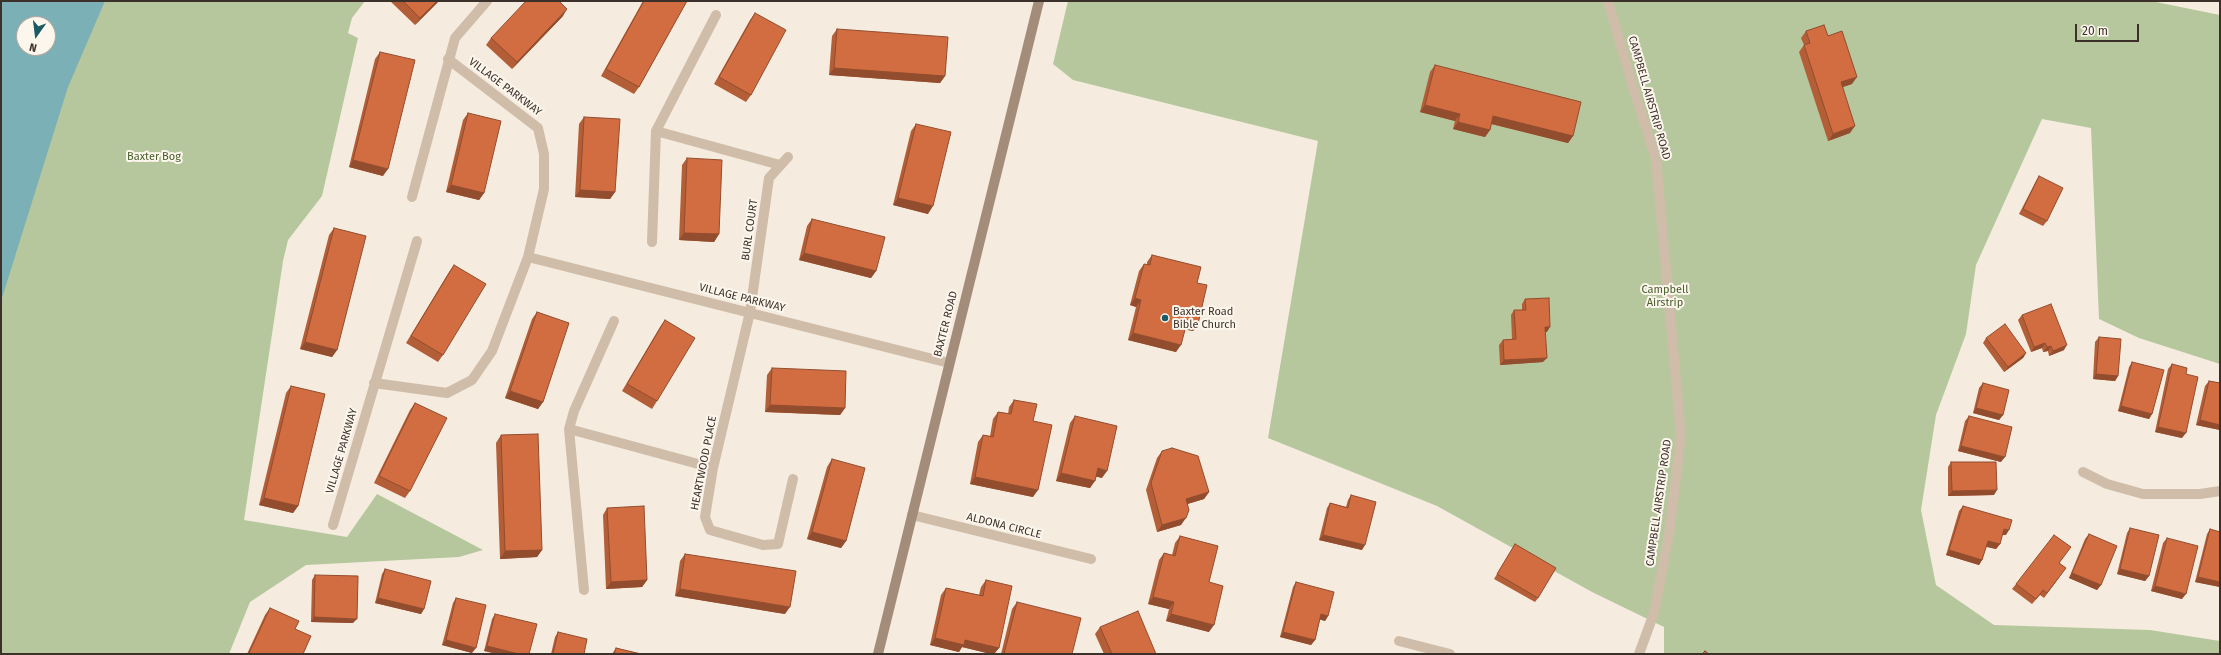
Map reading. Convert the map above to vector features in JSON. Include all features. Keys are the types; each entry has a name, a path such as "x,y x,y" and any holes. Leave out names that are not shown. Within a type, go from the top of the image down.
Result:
{"street":[{"path":"412,198 448,59 455,38 487,1"},
{"name":"BAXTER ROAD","path":"878,654 1039,1"},
{"name":"CAMPBELL AIRSTRIP ROAD","path":"1608,1 1656,159 1681,436 1669,534 1654,613 1640,654"},
{"path":"652,242 656,131 716,15"},
{"name":"VILLAGE PARKWAY","path":"374,383 447,393 472,380 492,351 528,256 544,189 544,154 538,128 448,59"},
{"path":"656,131 780,165"},
{"name":"BURL COURT","path":"750,312 769,178 788,157"},
{"name":"VILLAGE PARKWAY","path":"332,525 417,241"},
{"name":"VILLAGE PARKWAY","path":"528,256 949,363"},
{"name":"HEARTWOOD PLACE","path":"750,312 713,468 705,517 710,530 763,545 778,544 793,479"},
{"path":"584,590 569,429 574,411 614,321"},
{"path":"569,429 713,468"},
{"path":"2083,472 2107,484 2143,494 2200,494 2220,491"},
{"name":"ALDONA CIRCLE","path":"912,516 1091,559"},
{"path":"1399,641 1450,654"}],"green space":[{"name":"Baxter Bog","path":"1,1 365,1 352,18 348,33 358,38 322,196 288,240 283,261 244,520 347,537 377,494 483,550 459,557 306,565 250,602 229,654 1,654"},
{"name":"Campbell Airstrip","path":"1068,1 2151,1 2220,15 2220,364 2139,338 2099,319 2091,128 2042,119 1976,265 1966,334 1936,415 1921,510 1936,585 1994,625 2150,630 2220,641 2220,654 1664,654 1664,627 1592,592 1437,506 1268,438 1318,141 1073,80 1053,64"}],"water":[{"path":"1,1 105,1 68,87 1,301"}],"building":[{"path":"403,1 437,1 420,18"},
{"path":"526,1 559,1 567,9 517,62 491,38"},
{"path":"644,1 687,1 639,87 606,69"},
{"path":"755,13 786,30 751,95 719,77"},
{"path":"1824,25 1828,36 1842,31 1857,77 1841,82 1855,126 1833,134 1804,45 1810,43 1806,31"},
{"path":"837,29 948,37 945,76 834,68"},
{"path":"380,52 415,60 388,169 353,160"},
{"path":"1435,65 1581,102 1573,136 1493,116 1490,130 1458,122 1460,114 1425,105"},
{"path":"468,113 501,121 484,193 451,185"},
{"path":"584,117 620,119 615,192 580,190"},
{"path":"916,124 951,132 933,206 898,198"},
{"path":"687,158 722,160 719,234 684,233"},
{"path":"2039,176 2063,188 2047,221 2023,209"},
{"path":"812,219 885,237 876,271 804,253"},
{"path":"334,228 366,236 337,350 305,342"},
{"name":"Baxter Road Bible Church","path":"1152,255 1201,267 1197,283 1207,285 1198,324 1187,322 1181,345 1133,333 1141,300 1135,298 1144,264 1150,265"},
{"path":"454,265 486,284 443,355 411,336"},
{"path":"1549,298 1550,327 1545,327 1547,358 1504,360 1503,340 1516,339 1514,310 1526,310 1525,299"},
{"path":"2051,304 2067,345 2053,351 2051,346 2047,347 2045,343 2034,347 2022,315"},
{"path":"537,312 569,323 543,402 510,391"},
{"path":"665,320 695,338 657,401 627,384"},
{"path":"2005,324 2026,353 2008,367 1986,338"},
{"path":"2099,337 2121,339 2118,376 2096,374"},
{"path":"2132,362 2164,370 2152,414 2121,406"},
{"path":"2172,364 2187,368 2186,374 2198,377 2186,433 2158,427"},
{"path":"772,368 846,371 845,408 770,405"},
{"path":"2209,381 2220,383 2220,425 2200,420"},
{"path":"1983,383 2009,390 2003,415 1976,408"},
{"path":"291,386 325,394 298,506 264,498"},
{"path":"1014,400 1037,404 1033,421 1052,425 1038,490 975,477 983,435 993,437 998,412 1011,414"},
{"path":"415,403 447,418 410,491 379,476"},
{"path":"1075,416 1117,426 1107,471 1098,468 1095,481 1061,473"},
{"path":"1969,416 2012,427 2005,457 1961,446"},
{"path":"538,434 542,550 505,551 501,435"},
{"path":"1172,448 1198,456 1209,492 1186,499 1189,510 1186,518 1162,525 1151,483 1162,451"},
{"path":"832,459 865,468 846,541 812,532"},
{"path":"1951,462 1996,462 1997,490 1952,491"},
{"path":"1351,495 1376,502 1365,545 1323,535 1330,503 1348,508"},
{"path":"644,506 647,580 611,582 607,508"},
{"path":"1963,506 2012,520 2009,530 2004,529 2000,544 1988,541 1982,560 1949,550"},
{"path":"2130,528 2159,535 2149,576 2120,569"},
{"path":"2210,529 2220,532 2220,582 2198,577"},
{"path":"2089,534 2117,546 2101,585 2072,573"},
{"path":"2054,535 2071,547 2059,563 2066,568 2047,593 2043,590 2036,599 2016,584"},
{"path":"1180,536 1218,546 1209,582 1223,586 1214,625 1171,614 1174,602 1153,597 1164,553 1175,556"},
{"path":"2167,538 2198,546 2186,594 2155,586"},
{"path":"1515,544 1556,568 1538,598 1497,574"},
{"path":"685,554 796,571 790,607 680,589"},
{"path":"385,569 431,581 424,609 378,598"},
{"path":"315,575 358,576 357,619 314,617"},
{"path":"986,580 1012,586 999,648 965,640 964,645 935,638 946,588 983,596"},
{"path":"1296,582 1334,592 1328,616 1321,614 1315,640 1283,632"},
{"path":"456,598 486,605 476,648 446,640"},
{"path":"1017,602 1081,618 1072,654 1004,654"},
{"path":"270,608 299,621 295,629 311,636 303,654 249,653"},
{"path":"1138,611 1156,654 1112,654 1100,627"},
{"path":"495,614 537,624 529,654 519,654 487,646"},
{"path":"558,632 587,639 584,654 553,654"},
{"path":"616,648 641,654 614,654"},
{"path":"1705,651 1709,654 1702,654"}],"place":[{"name":"Baxter Road Bible Church","path":"1165,318"}]}
